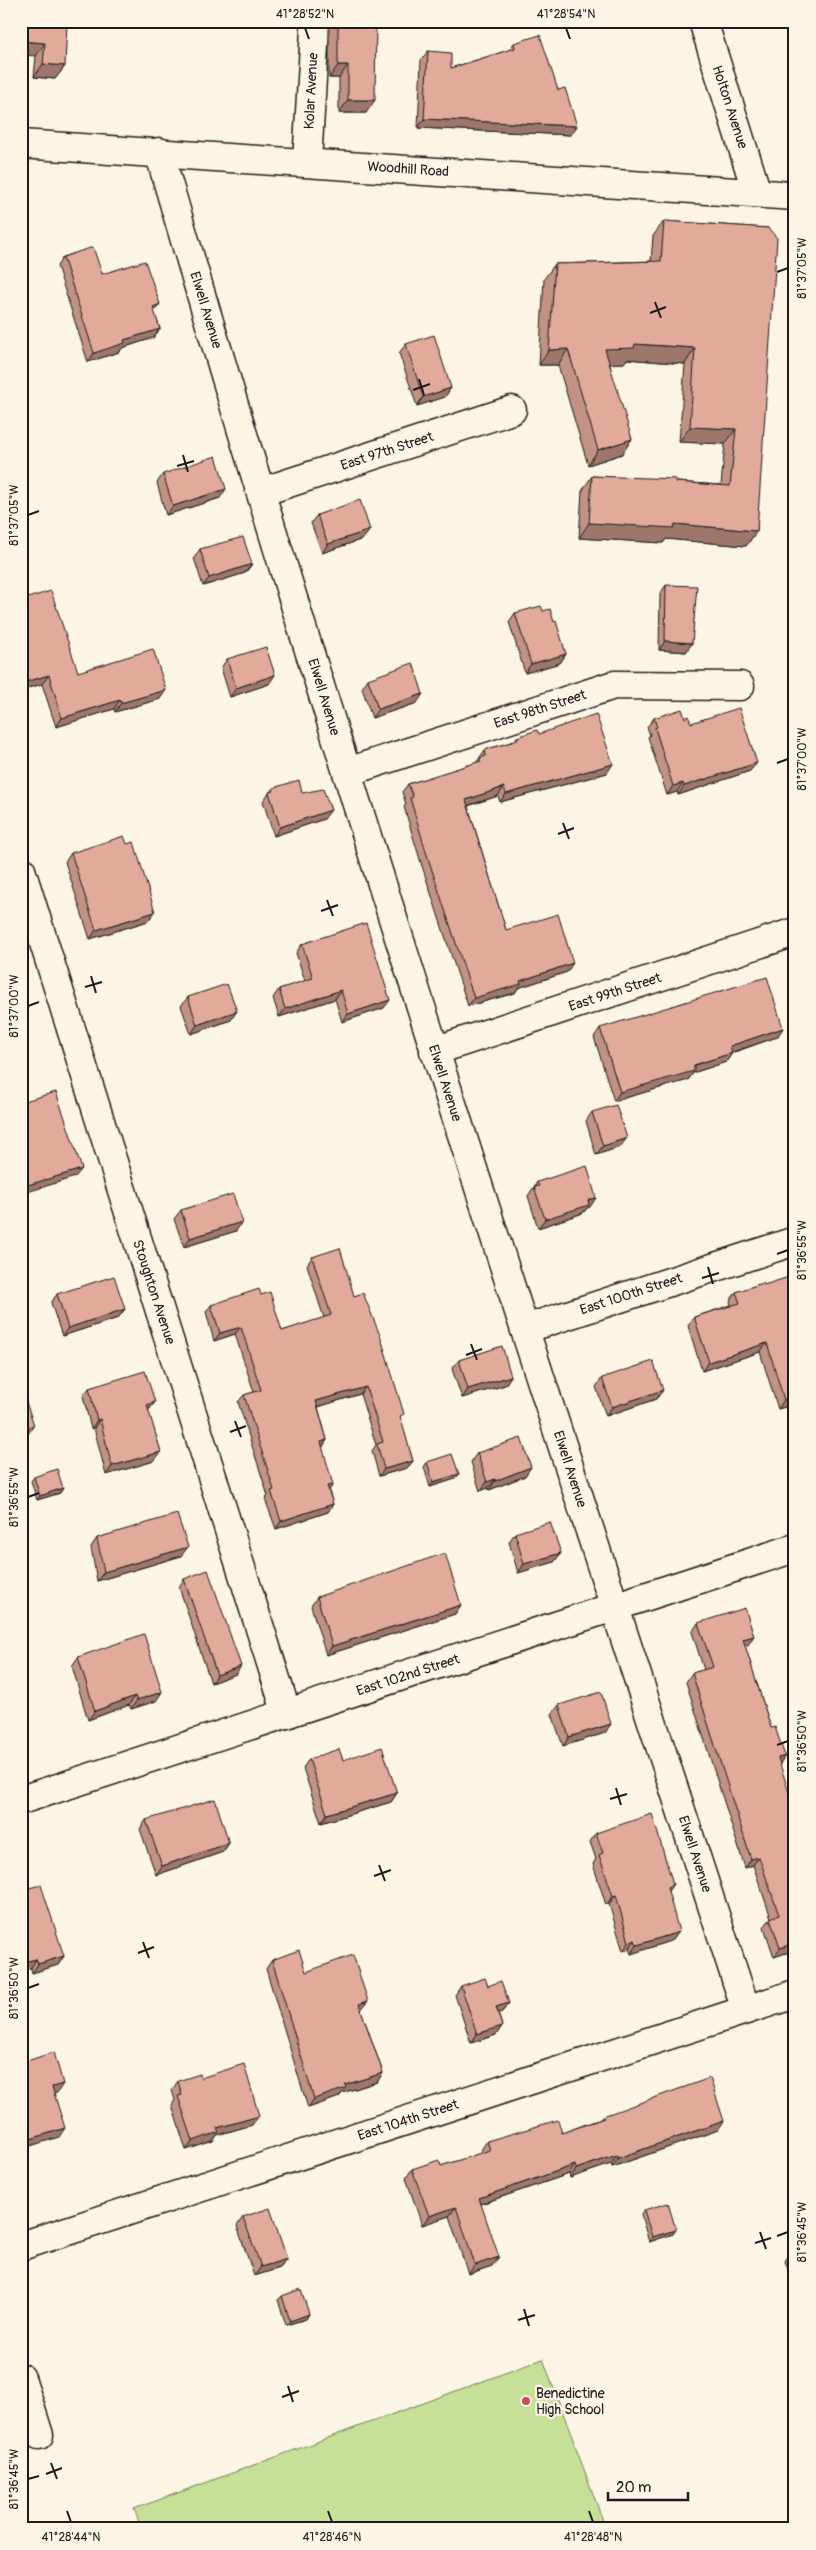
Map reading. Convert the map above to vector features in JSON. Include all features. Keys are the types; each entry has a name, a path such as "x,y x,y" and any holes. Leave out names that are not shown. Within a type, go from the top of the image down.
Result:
{"street":[{"name":"Kolar Avenue","path":"307,162 315,29 313,21"},
{"name":"Holton Avenue","path":"703,21 757,193"},
{"name":"Woodhill Road","path":"21,144 795,196"},
{"name":"Elwell Avenue","path":"159,152 261,492 434,1051 746,2010"},
{"name":"East 97th Street","path":"261,492 512,410"},
{"name":"East 98th Street","path":"347,772 614,685 740,686"},
{"name":"Stoughton Avenue","path":"21,870 287,1714"},
{"name":"East 99th Street","path":"434,1051 795,932"},
{"name":"East 100th Street","path":"525,1329 795,1241"},
{"name":"East 102nd Street","path":"21,1800 795,1548"},
{"name":"East 104th Street","path":"21,2246 795,1994"},
{"path":"21,2378 39,2435"}],"green space":[{"path":"543,2359 606,2529 142,2529 134,2509"}],"building":[{"path":"21,21 67,23 65,66 43,64 45,43 21,41"},
{"path":"338,21 376,21 375,100 348,100 348,65 338,65"},
{"path":"540,35 558,90 565,88 577,126 424,119 428,51 451,53 451,68 515,48 514,43"},
{"path":"664,221 768,228 777,238 757,531 675,524 674,528 589,523 592,476 676,479 676,482 730,486 736,429 690,427 695,348 635,344 634,348 605,349 632,439 598,450 568,349 549,350 555,264 661,261"},
{"path":"93,247 102,274 145,261 160,304 153,307 160,329 124,340 125,343 94,353 63,257"},
{"path":"434,335 451,388 423,397 406,344"},
{"path":"216,456 226,489 173,506 163,474"},
{"path":"360,500 370,530 328,544 317,515"},
{"path":"243,537 252,564 209,578 200,549"},
{"path":"666,585 697,586 692,643 665,641"},
{"path":"51,591 78,672 153,649 166,690 121,703 120,700 62,718 49,675 25,682 21,670 21,600"},
{"path":"541,606 543,611 550,609 554,622 556,621 566,654 531,664 515,613"},
{"path":"266,647 275,675 236,688 227,659"},
{"path":"413,663 423,694 378,709 368,679"},
{"path":"739,708 757,763 684,786 683,783 673,786 655,728 657,727 654,718 682,709 685,718 688,716 691,723"},
{"path":"596,714 613,764 506,794 504,787 466,800 506,930 558,914 573,963 520,981 521,984 474,998 428,858 410,798 413,797 408,784 481,761 480,758 486,756 485,750 518,740 517,737 537,730 539,734"},
{"path":"299,780 302,793 323,789 331,810 280,827 269,792 274,791 273,788"},
{"path":"124,836 127,844 134,842 155,912 96,930 71,853"},
{"path":"366,923 390,1000 348,1014 341,990 285,1009 279,989 313,978 302,944"},
{"path":"767,977 783,1028 730,1046 732,1053 694,1065 694,1071 620,1092 600,1028"},
{"path":"227,984 237,1011 197,1025 188,997"},
{"path":"21,985 28,1010 21,1012"},
{"path":"56,1092 82,1169 21,1187 21,1102"},
{"path":"616,1105 627,1138 603,1146 592,1112"},
{"path":"587,1166 596,1198 588,1200 589,1205 545,1219 534,1187 539,1186 537,1182"},
{"path":"233,1194 242,1222 190,1238 181,1210"},
{"path":"340,1248 354,1296 363,1293 381,1338 404,1414 400,1416 413,1461 384,1469 377,1444 383,1442 366,1387 316,1401 327,1440 321,1442 333,1485 327,1486 333,1504 281,1521 271,1491 274,1490 244,1395 261,1390 241,1327 220,1333 211,1305 259,1289 261,1295 270,1292 282,1331 331,1315 312,1257"},
{"path":"795,1275 795,1397 784,1400 767,1343 709,1362 694,1317 740,1303 736,1292"},
{"path":"114,1276 125,1309 68,1328 57,1294"},
{"path":"502,1346 511,1376 468,1389 459,1360"},
{"path":"653,1361 663,1390 612,1407 602,1378"},
{"path":"145,1371 155,1402 147,1405 161,1452 112,1466 100,1419 97,1420 89,1388"},
{"path":"25,1399 34,1425 21,1429 21,1401"},
{"path":"521,1438 531,1467 495,1481 495,1479 487,1482 477,1453"},
{"path":"452,1454 459,1474 433,1482 427,1462"},
{"path":"57,1469 63,1488 40,1496 34,1477"},
{"path":"177,1514 188,1547 104,1572 97,1538"},
{"path":"550,1522 561,1553 524,1564 515,1533"},
{"path":"445,1553 461,1605 332,1646 317,1597"},
{"path":"208,1570 241,1666 217,1675 184,1579"},
{"path":"745,1608 754,1636 743,1639 771,1728 775,1727 785,1756 778,1758 795,1811 795,1943 780,1948 770,1918 779,1915 759,1857 751,1859 692,1673 713,1667 698,1623"},
{"path":"144,1634 162,1692 137,1700 135,1696 95,1711 78,1657"},
{"path":"601,1692 611,1724 569,1737 559,1705"},
{"path":"382,1747 397,1793 327,1814 309,1759 339,1749 343,1760"},
{"path":"215,1799 229,1843 162,1866 146,1820"},
{"path":"652,1814 673,1884 667,1887 679,1932 637,1945 635,1940 629,1942 616,1895 613,1896 599,1855 603,1853 596,1833"},
{"path":"41,1885 64,1956 38,1964 36,1959 21,1963 21,1890"},
{"path":"299,1950 306,1972 353,1955 368,2001 359,2004 383,2073 345,2085 346,2088 314,2099 272,1960"},
{"path":"485,1978 488,1986 501,1981 509,2003 496,2007 502,2026 477,2034 461,1986"},
{"path":"54,2052 63,2084 52,2087 65,2128 21,2142 21,2063"},
{"path":"244,2064 259,2116 217,2128 219,2132 193,2141 178,2096 182,2095 178,2081 200,2074 201,2078"},
{"path":"710,2078 724,2121 618,2158 617,2155 576,2169 575,2165 479,2198 499,2257 475,2265 456,2207 429,2216 412,2169 439,2160 441,2166 490,2150 487,2141 558,2120 562,2133 604,2118 603,2116"},
{"path":"668,2203 676,2230 652,2237 644,2210"},
{"path":"270,2208 287,2259 261,2267 243,2217"},
{"path":"795,2251 795,2262 791,2252"},
{"path":"301,2289 309,2314 290,2321 282,2296"},
{"path":"21,2517 25,2529 21,2529"}],"place":[{"name":"Benedictine High School","path":"526,2401"}]}
